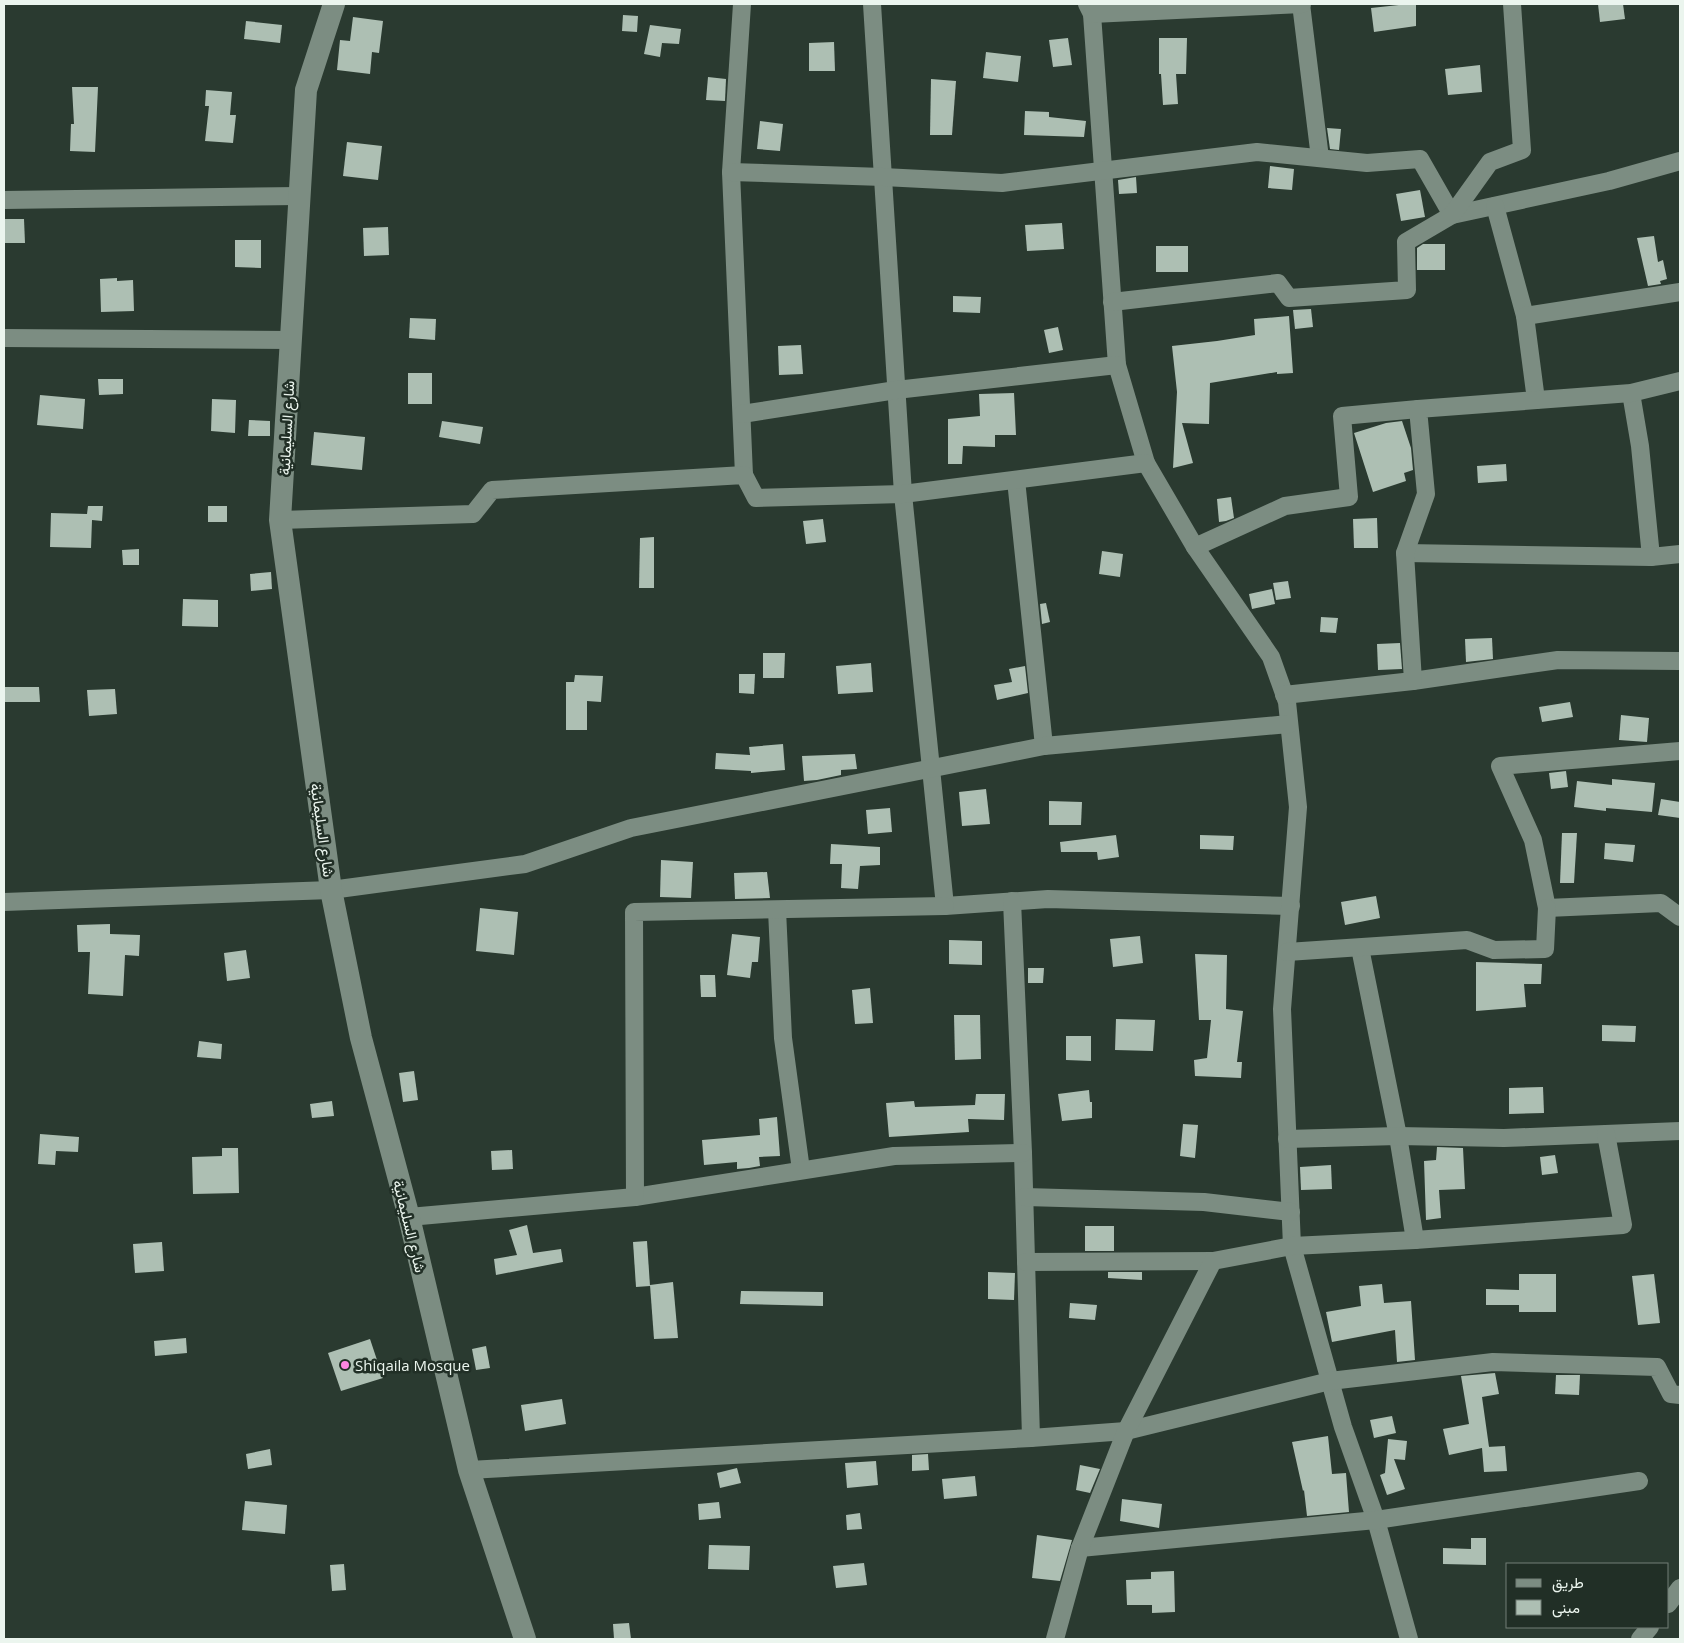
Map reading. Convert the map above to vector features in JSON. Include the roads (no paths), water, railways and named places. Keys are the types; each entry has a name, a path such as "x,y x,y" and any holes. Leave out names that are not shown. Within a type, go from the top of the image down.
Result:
{"street":[{"name":"شارع السليمانية","path":"334,4 306,90 280,520 332,890 362,1038 409,1217 469,1470 525,1639"},
{"path":"742,4 731,172 744,475 756,498 903,494 1146,463"},
{"path":"872,4 903,494 945,906"},
{"path":"1320,158 1302,4 1090,9 1116,365 1146,463 1195,547 1272,657 1287,702 1298,807 1282,1009 1292,1246 1343,1427 1376,1520 1409,1639"},
{"path":"1452,215 1490,162 1522,150 1512,4"},
{"path":"731,172 1002,183 1257,152 1367,163 1420,160 1452,215"},
{"path":"1112,302 1278,282 1289,298 1407,290 1406,242 1452,215 1609,181 1680,161"},
{"path":"4,200 300,196"},
{"path":"1495,206 1525,316 1536,400"},
{"path":"1525,316 1680,292"},
{"path":"4,338 291,340"},
{"path":"742,414 896,390 1116,365"},
{"path":"1195,547 1285,506 1349,497 1342,416 1630,392 1680,381"},
{"path":"1630,392 1640,446 1651,557"},
{"path":"1414,681 1404,553 1426,494 1418,409"},
{"path":"280,520 473,514 492,490 744,475"},
{"path":"1016,480 1044,746"},
{"path":"1404,553 1651,557 1680,554"},
{"path":"1284,695 1414,681 1558,660 1680,661"},
{"path":"4,902 332,890 525,864 631,828 1044,746 1289,724"},
{"path":"1287,952 1467,940 1494,950 1546,949 1548,908 1533,840 1500,766 1680,751"},
{"path":"635,1197 634,912 945,906 1048,899 1291,906"},
{"path":"1012,901 1025,1197 1031,1438"},
{"path":"1548,908 1661,903 1680,918"},
{"path":"777,910 782,1038 801,1170"},
{"path":"1360,948 1398,1136 1416,1240"},
{"path":"1287,1139 1398,1136 1504,1138 1680,1131"},
{"path":"1026,1262 1212,1261 1292,1246 1416,1240 1623,1225 1606,1134"},
{"path":"409,1217 635,1197 894,1156 1023,1153"},
{"path":"1025,1197 1204,1202 1290,1212"},
{"path":"1055,1639 1080,1548 1126,1431 1212,1261"},
{"path":"469,1470 1126,1431 1330,1381 1493,1362 1657,1367 1671,1394 1680,1395"},
{"path":"1080,1548 1376,1520 1639,1481"},
{"path":"1669,1603 1680,1588"},
{"path":"1640,1639 1649,1628"}],"place":[{"name":"Shiqaila Mosque","path":"345,1365"}]}
